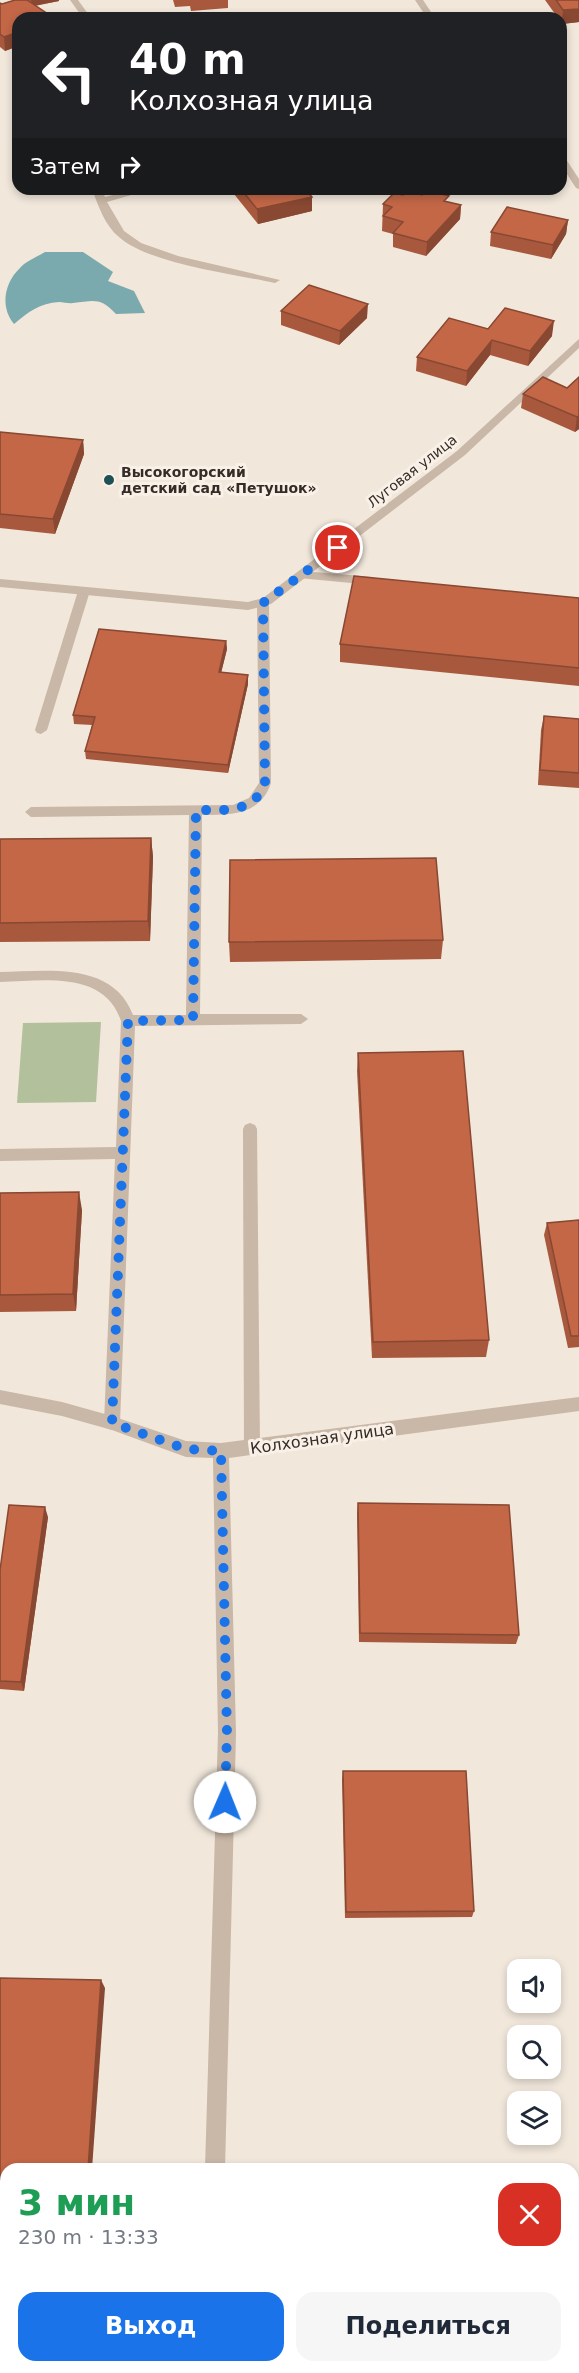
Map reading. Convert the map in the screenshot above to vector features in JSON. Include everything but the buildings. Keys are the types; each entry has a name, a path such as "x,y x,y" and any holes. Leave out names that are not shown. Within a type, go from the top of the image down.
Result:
{"street":[{"path":"567,167 579,186"},
{"path":"99,195 123,236 157,252 275,280"},
{"path":"101,201 124,195"},
{"name":"Луговая улица","path":"263,603 303,575 461,453 579,342"},
{"path":"303,575 384,582"},
{"path":"0,583 248,606 263,603 265,783 262,794 245,807 233,810 31,812"},
{"path":"41,730 84,591"},
{"path":"193,1020 196,810"},
{"path":"0,977 64,976 86,979 104,987 120,1002 128,1021 112,1423"},
{"path":"128,1021 301,1019"},
{"path":"250,1129 252,1448"},
{"path":"0,1155 123,1153"},
{"name":"Колхозная улица","path":"0,1396 112,1423 186,1449 221,1451 579,1404"},
{"path":"215,2163 227,1733 221,1451"}],"green space":[{"path":"101,1022 96,1102 17,1103 23,1023"}],"water":[{"path":"45,252 83,252 113,272 108,281 134,291 145,313 116,314 96,301 59,302 35,309 14,324 6,303 10,281 28,261"}],"place":[{"name":"Высокогорский детский сад «Петушок»","path":"109,480"}],"route":[{"path":"225,1802 227,1733 221,1451 186,1449 112,1423 128,1021 193,1020 196,810 233,810 245,807 262,794 265,783 263,603 338,548"}]}
